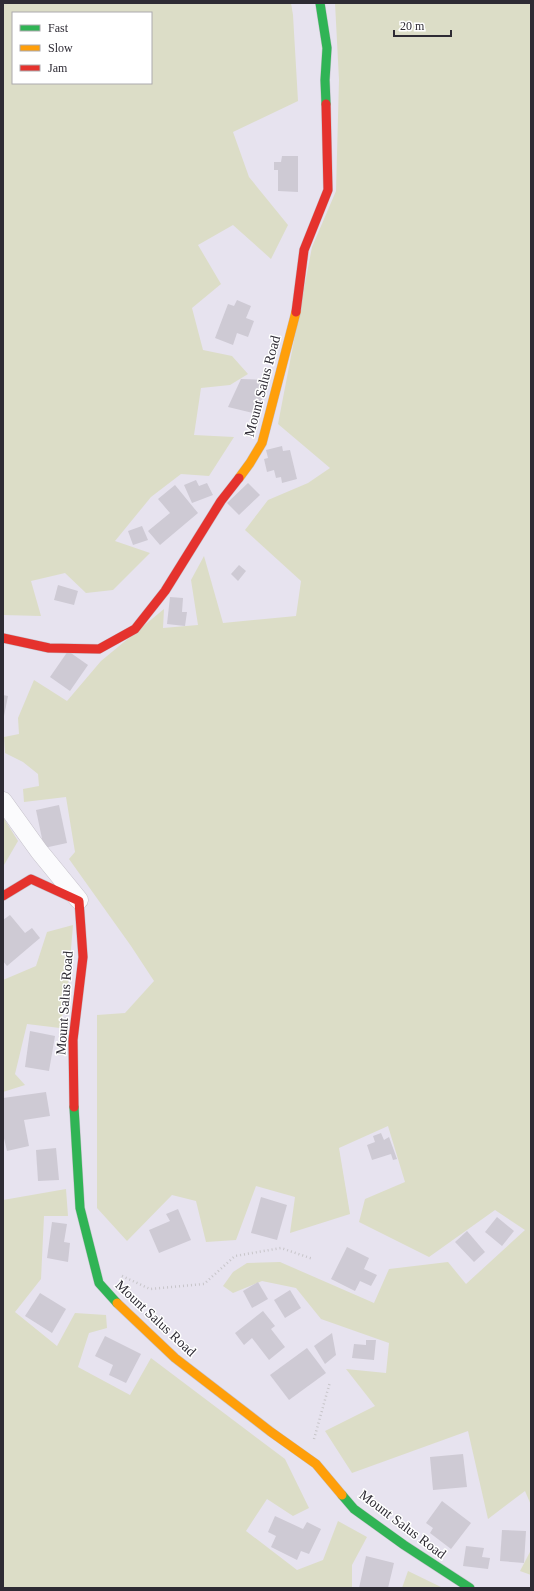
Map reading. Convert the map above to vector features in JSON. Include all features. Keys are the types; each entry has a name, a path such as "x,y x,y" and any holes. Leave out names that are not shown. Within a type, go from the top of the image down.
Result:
{"street":[{"name":"Mount Salus Road","path":"3,638 49,648 99,649 135,629 165,591 220,501 250,463 262,443 296,311 304,250 328,190 325,80 327,48 320,3"},
{"path":"3,801 39,851 79,901"},
{"path":"3,896 31,879 79,901"},
{"name":"Mount Salus Road","path":"79,901 83,957 73,1040 75,1134 80,1208 99,1283 175,1358 271,1432 316,1464 354,1509 404,1545 470,1588"}],"path":[{"path":"94,1263 150,1289 204,1284 235,1256 281,1248 313,1259"},
{"path":"308,1458 330,1382"}],"green space":[{"path":"3,3 291,3 298,101 233,132 249,177 288,225 271,259 233,225 198,245 221,284 192,308 203,350 232,356 248,374 230,385 201,388 194,435 234,437 209,476 181,474 151,497 115,541 150,553 113,590 86,593 65,573 31,581 41,616 3,615"},
{"path":"335,3 531,3 531,1505 525,1491 488,1519 468,1431 352,1473 325,1431 375,1406 346,1369 386,1373 389,1343 321,1319 296,1288 262,1281 233,1293 223,1286 233,1272 247,1263 280,1262 374,1303 389,1269 448,1262 466,1284 525,1230 495,1210 429,1257 359,1222 365,1199 405,1182 388,1126 339,1148 350,1214 290,1233 295,1197 256,1186 236,1240 206,1242 196,1201 172,1195 127,1241 97,1208 97,1015 125,1013 154,981 69,859 75,852 66,797 24,802 23,789 39,786 38,774 23,762 5,753 4,737 19,734 18,718 34,680 67,701 101,661 164,609 163,628 198,625 191,580 204,556 223,623 296,616 301,581 245,530 268,500 308,483 330,468 278,424 312,247 336,191 339,80"},
{"path":"3,817 18,841 4,865 3,863"},
{"path":"73,925 68,985 60,1028 27,1024 15,1074 25,1085 3,1092 3,980 36,966 47,932"},
{"path":"66,1189 68,1216 44,1216 41,1279 15,1312 57,1346 75,1313 106,1315 107,1328 89,1333 78,1367 130,1395 151,1358 285,1459 309,1508 293,1516 267,1499 246,1531 297,1570 323,1560 338,1521 367,1537 352,1565 352,1588 3,1588 3,1200"},
{"path":"531,1550 531,1575 520,1571"},
{"path":"408,1571 443,1588 402,1588"}],"building":[{"path":"282,156 298,156 298,192 278,191 278,170 274,170 274,162 281,162"},
{"path":"237,300 251,306 246,318 254,321 248,337 237,333 233,345 215,338 228,304 234,306"},
{"path":"241,379 269,380 257,414 228,407"},
{"path":"282,446 283,451 290,450 297,479 282,483 281,477 276,478 274,470 267,472 264,459 268,458 266,450"},
{"path":"196,480 199,486 207,483 213,495 192,503 184,485"},
{"path":"248,483 260,495 239,515 227,503"},
{"path":"175,485 198,513 160,545 148,531 170,513 158,499"},
{"path":"142,526 148,540 133,545 128,531"},
{"path":"239,565 246,571 238,581 231,574"},
{"path":"58,585 78,591 74,605 54,600"},
{"path":"170,597 183,598 182,612 187,612 185,626 167,624"},
{"path":"68,651 88,665 70,691 50,677"},
{"path":"3,695 8,696 4,716 3,716"},
{"path":"59,805 67,843 44,848 36,810"},
{"path":"10,915 25,933 32,928 40,938 7,966 3,961 3,920"},
{"path":"30,1031 55,1036 49,1071 25,1067"},
{"path":"46,1092 50,1116 24,1120 29,1146 7,1151 3,1134 3,1098"},
{"path":"381,1133 384,1140 389,1137 397,1159 393,1160 391,1154 372,1160 367,1145 375,1142 373,1136"},
{"path":"56,1148 59,1180 38,1181 36,1150"},
{"path":"261,1197 287,1205 277,1240 251,1233"},
{"path":"178,1209 191,1240 159,1253 149,1230 170,1221 166,1214"},
{"path":"497,1217 514,1231 502,1246 485,1232"},
{"path":"52,1222 67,1224 64,1242 70,1243 68,1262 47,1258"},
{"path":"467,1231 485,1252 474,1262 455,1242"},
{"path":"347,1247 369,1258 364,1269 377,1275 371,1286 360,1281 355,1291 331,1279"},
{"path":"258,1282 268,1299 252,1308 243,1291"},
{"path":"290,1290 301,1308 285,1318 274,1300"},
{"path":"40,1293 66,1309 52,1333 25,1316"},
{"path":"263,1311 275,1326 271,1329 285,1347 269,1360 252,1338 244,1345 235,1333"},
{"path":"332,1333 336,1355 325,1364 314,1346"},
{"path":"105,1336 141,1354 126,1383 109,1375 113,1365 95,1356"},
{"path":"366,1340 376,1340 374,1360 352,1358 354,1344 366,1345"},
{"path":"307,1348 326,1373 289,1400 270,1375"},
{"path":"463,1454 467,1487 433,1490 430,1457"},
{"path":"442,1501 471,1523 451,1549 430,1533 433,1528 426,1523"},
{"path":"275,1516 303,1529 307,1522 321,1529 309,1554 301,1551 297,1560 271,1547 276,1536 268,1532"},
{"path":"502,1530 526,1531 524,1563 500,1561"},
{"path":"466,1546 484,1548 482,1557 490,1558 488,1569 463,1566"},
{"path":"366,1556 394,1563 388,1588 359,1588"}],"traffic: fast":[{"path":"320,3 327,48 325,80 326,104"},
{"path":"74,1107 80,1208 99,1283 117,1303"},
{"path":"342,1495 354,1509 404,1545 470,1588"}],"traffic: slow":[{"path":"239,478 262,443 296,312"},
{"path":"117,1303 175,1358 271,1432 316,1464 342,1495"}],"traffic: jam":[{"path":"296,312 304,250 328,190 326,104"},
{"path":"3,638 49,648 99,649 135,629 165,591 221,501 239,478"},
{"path":"3,896 31,879 79,901 83,957 73,1040 74,1107"}]}
